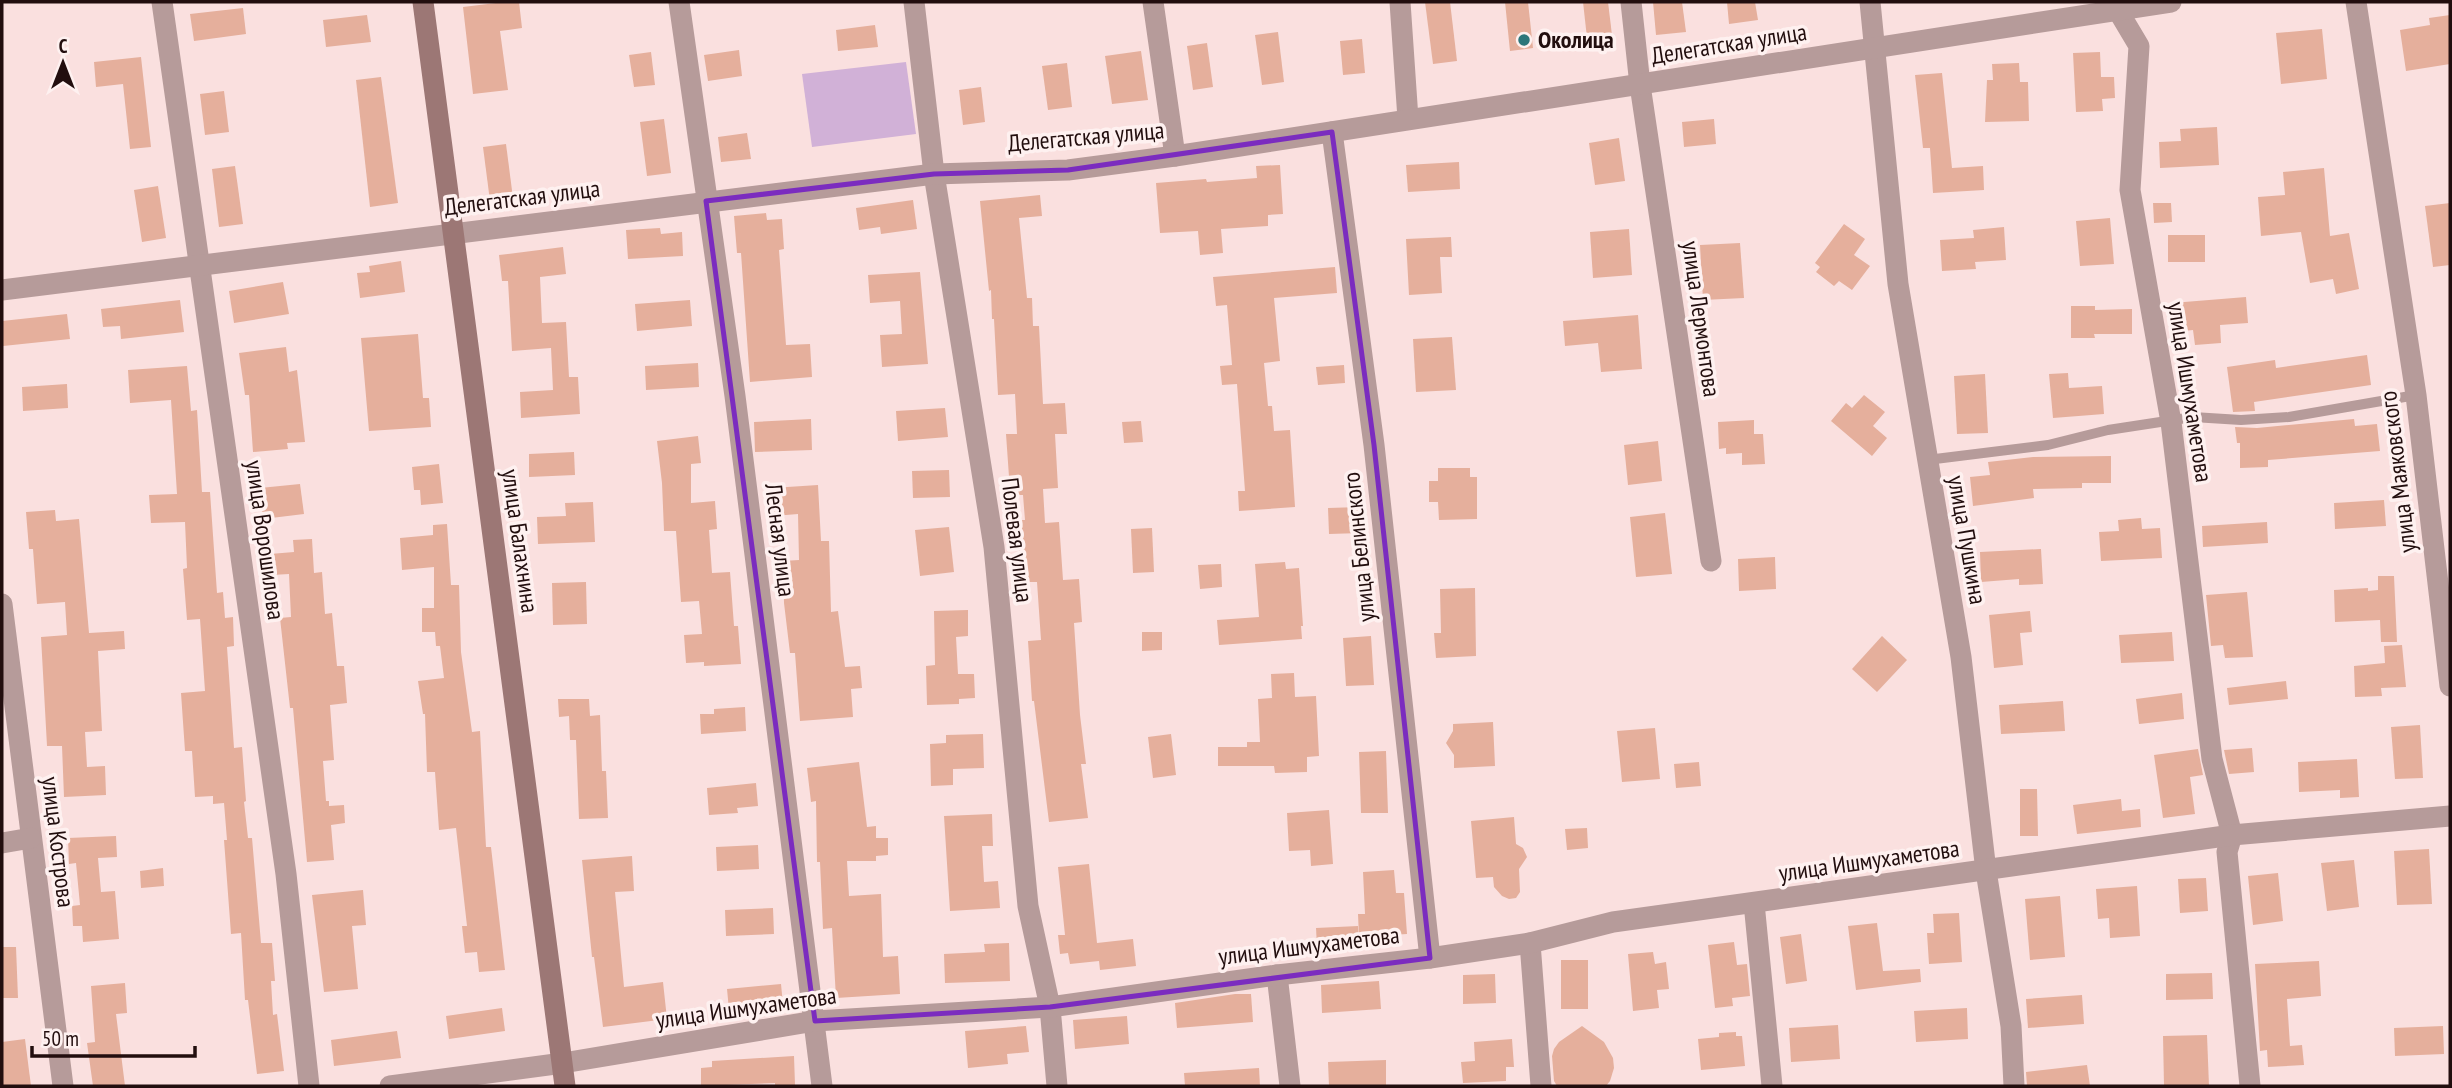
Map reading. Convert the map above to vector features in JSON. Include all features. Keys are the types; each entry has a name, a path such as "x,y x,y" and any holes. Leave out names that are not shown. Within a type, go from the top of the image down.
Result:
{"street":[{"name":"улица Ворошилова","path":"162,2 286,874 309,1086"},
{"name":"улица Балахнина","path":"423,2 565,1086"},
{"name":"Лесная улица","path":"679,2 735,396 822,1086"},
{"name":"Полевая улица","path":"914,2 934,174 994,547 1028,906 1050,1007 1057,1086"},
{"path":"1153,2 1175,156"},
{"path":"1400,2 1408,119"},
{"name":"улица Лермонтова","path":"1631,2 1640,85 1711,561"},
{"name":"улица Пушкина","path":"1870,2 1898,284 1961,657 1986,871 2011,1026 2014,1086"},
{"name":"Делегатская улица","path":"2,290 934,174 1068,170 1175,156 1876,48 2117,5 2171,2"},
{"name":"улица Маяковского","path":"2356,2 2416,395 2450,686"},
{"name":"улица Ишмухаметова","path":"2117,5 2139,46 2130,190 2171,422 2212,758 2232,835 2227,852 2250,1086"},
{"name":"улица Белинского","path":"1332,132 1374,445 1430,958"},
{"name":"улица Кострова","path":"2,604 63,1086"},
{"name":"улица Ишмухаметова","path":"390,1086 562,1063 815,1021 1050,1007 1277,975 1430,958 1530,943 1614,922 2232,835 2450,816"},
{"path":"2,843 31,838"},
{"path":"1754,903 1772,1086"},
{"path":"1530,943 1541,1086"},
{"path":"1277,975 1290,1086"}],"lane":[{"path":"1927,460 2048,445 2108,430 2193,417 2241,420 2289,417 2416,395"}],"highlighted area":[{"path":"1332,132 1374,445 1430,958 1050,1007 815,1021 706,201 934,174 1068,170"}],"shaded area":[{"path":"906,62 916,134 812,147 802,74"}],"building":[{"path":"519,2 522,28 500,31 508,90 473,94 463,7"},
{"path":"1425,2 1450,2 1457,61 1433,64"},
{"path":"1505,2 1528,2 1533,48 1510,51"},
{"path":"1583,2 1608,2 1612,35 1587,38"},
{"path":"1653,2 1682,2 1686,32 1656,35"},
{"path":"1727,2 1755,2 1758,20 1729,24"},
{"path":"243,8 246,34 194,41 190,14"},
{"path":"367,15 371,42 326,47 323,20"},
{"path":"2450,15 2450,64 2406,71 2400,30 2430,25 2429,18"},
{"path":"875,25 878,47 838,51 836,30"},
{"path":"2322,29 2327,79 2281,84 2276,33"},
{"path":"1278,32 1284,82 1262,85 1255,35"},
{"path":"1362,39 1365,73 1343,75 1340,41"},
{"path":"1207,43 1213,87 1193,90 1187,46"},
{"path":"739,50 742,76 708,81 704,55"},
{"path":"1141,51 1148,100 1112,104 1105,56"},
{"path":"651,52 655,85 634,87 629,55"},
{"path":"2100,52 2101,77 2114,77 2115,98 2102,99 2103,111 2076,112 2073,53"},
{"path":"141,57 151,147 130,149 123,84 96,87 94,62"},
{"path":"1067,63 1072,107 1048,110 1042,66"},
{"path":"2019,63 2020,82 2028,82 2029,121 1985,122 1987,80 1993,80 1992,64"},
{"path":"1942,73 1952,168 1983,166 1984,190 1933,193 1930,148 1923,148 1915,75"},
{"path":"381,77 398,203 370,207 356,80"},
{"path":"981,87 985,122 963,125 959,90"},
{"path":"224,91 229,132 205,135 200,94"},
{"path":"664,119 671,173 647,176 640,122"},
{"path":"1714,119 1716,144 1684,147 1682,122"},
{"path":"2217,127 2219,165 2160,168 2159,142 2181,141 2180,129"},
{"path":"747,133 751,159 721,162 718,137"},
{"path":"1619,138 1625,181 1595,185 1589,143"},
{"path":"506,144 513,198 490,201 483,147"},
{"path":"1459,162 1460,189 1408,192 1406,165"},
{"path":"1280,165 1283,214 1268,215 1268,226 1221,229 1223,253 1200,255 1198,231 1160,233 1156,183 1257,178 1256,166"},
{"path":"235,166 243,224 219,227 212,169"},
{"path":"2324,168 2330,236 2349,233 2359,289 2336,294 2333,279 2310,283 2301,232 2261,236 2258,197 2285,195 2283,172"},
{"path":"158,186 166,238 142,242 134,190"},
{"path":"1040,195 1042,216 1019,218 1027,298 1032,298 1033,326 1039,326 1043,404 1065,403 1067,434 1055,434 1058,488 1043,489 1045,523 1059,522 1063,580 1079,579 1082,622 1074,623 1086,764 1081,764 1088,818 1049,822 1032,701 1028,641 1041,640 1037,582 1021,582 1017,520 1025,520 1023,495 1010,491 1006,434 1017,434 1015,394 998,395 994,319 980,201"},
{"path":"913,200 917,229 881,234 880,227 859,230 856,208"},
{"path":"2153,203 2171,203 2172,222 2154,223"},
{"path":"2450,203 2450,265 2433,267 2425,206"},
{"path":"766,213 767,220 782,219 784,249 779,250 786,345 810,344 812,377 750,382 741,253 737,253 734,216"},
{"path":"2110,218 2114,264 2080,266 2076,221"},
{"path":"1844,224 1865,239 1854,255 1870,266 1852,290 1839,281 1834,286 1816,272 1820,267 1815,263"},
{"path":"2004,227 2006,260 1975,262 1976,269 1942,271 1940,240 1974,238 1973,230"},
{"path":"660,228 661,234 682,232 683,256 628,259 626,230"},
{"path":"1629,229 1632,275 1593,278 1590,232"},
{"path":"2168,235 2205,235 2205,262 2168,262"},
{"path":"1451,237 1452,257 1440,257 1442,293 1409,295 1406,239"},
{"path":"1740,243 1744,298 1703,300 1700,245"},
{"path":"563,247 566,274 540,277 542,323 566,322 569,377 578,377 580,414 521,418 520,392 553,390 551,348 512,351 508,281 502,281 499,255"},
{"path":"401,261 405,292 360,298 357,273 370,272 369,266"},
{"path":"1335,267 1337,293 1274,298 1280,361 1264,363 1268,406 1272,406 1274,431 1290,430 1295,507 1239,511 1238,491 1245,491 1237,384 1222,385 1220,366 1232,365 1227,305 1216,306 1213,277"},
{"path":"920,272 928,364 882,367 880,335 902,334 900,301 870,303 868,275"},
{"path":"283,282 289,314 234,323 229,291"},
{"path":"2246,297 2248,323 2220,325 2221,343 2195,345 2193,330 2174,332 2172,303"},
{"path":"180,300 184,332 121,339 120,326 103,327 101,309"},
{"path":"690,300 692,326 637,331 635,304"},
{"path":"2071,306 2095,306 2095,310 2132,309 2132,334 2094,334 2095,338 2071,338"},
{"path":"67,314 70,339 3,346 2,321"},
{"path":"1638,315 1642,369 1601,372 1598,343 1565,346 1563,321"},
{"path":"418,334 423,398 429,398 431,427 369,431 361,338"},
{"path":"1452,337 1456,390 1416,392 1413,339"},
{"path":"286,347 289,372 297,370 305,442 287,443 288,449 253,452 249,395 245,395 239,353"},
{"path":"2367,355 2371,385 2254,402 2255,411 2233,412 2227,367 2275,360 2276,368"},
{"path":"698,363 699,387 646,390 645,366"},
{"path":"1344,365 1345,383 1318,385 1316,367"},
{"path":"187,366 191,411 197,410 202,492 210,492 217,593 223,592 225,618 233,617 234,646 227,647 234,748 242,747 244,802 248,838 252,838 261,943 272,943 275,981 271,981 273,1015 277,1014 284,1071 257,1074 248,1000 245,1000 241,933 231,934 224,803 213,804 213,796 195,797 192,751 185,751 181,693 205,691 200,619 187,620 183,569 187,568 185,522 151,523 149,495 177,494 171,400 130,403 128,370"},
{"path":"2068,373 2069,388 2102,386 2104,414 2053,418 2049,374"},
{"path":"1985,374 1988,433 1957,434 1954,376"},
{"path":"67,384 68,408 23,411 22,387"},
{"path":"1864,395 1885,412 1873,426 1887,438 1872,456 1831,421 1846,403 1852,408"},
{"path":"945,408 948,437 898,441 896,411"},
{"path":"811,419 812,450 755,452 754,422"},
{"path":"2354,419 2355,426 2377,424 2380,451 2268,460 2268,467 2240,468 2240,443 2237,443 2235,427 2257,428"},
{"path":"1754,420 1754,434 1763,434 1765,464 1742,465 1742,453 1726,454 1726,448 1719,449 1718,422"},
{"path":"1141,421 1143,442 1124,443 1122,422"},
{"path":"698,436 701,463 691,464 691,503 715,501 717,529 709,530 712,573 730,572 734,626 738,626 741,664 704,666 704,662 686,663 684,635 702,634 699,601 681,602 676,531 664,531 657,441"},
{"path":"1658,441 1662,481 1628,485 1624,445"},
{"path":"574,452 575,475 529,477 529,454"},
{"path":"2111,456 2111,483 2082,483 2082,488 2033,489 2034,498 1973,506 1970,477 1990,475 1988,462 2033,457"},
{"path":"439,464 443,503 421,505 420,490 414,490 412,467"},
{"path":"1438,468 1470,468 1470,477 1477,477 1477,519 1439,520 1438,502 1429,502 1429,481 1438,481"},
{"path":"949,470 950,497 913,498 912,471"},
{"path":"300,484 304,514 263,519 260,488"},
{"path":"818,485 821,541 829,541 831,612 838,611 845,667 860,666 862,688 851,689 853,717 800,721 795,653 790,653 784,603 783,561 799,560 798,514 774,516 772,488"},
{"path":"2384,500 2386,526 2335,529 2334,503"},
{"path":"593,502 595,542 538,544 537,517 566,516 565,503"},
{"path":"1360,507 1361,533 1329,534 1328,508"},
{"path":"55,510 56,521 79,519 89,633 124,631 125,649 98,651 102,731 85,732 87,767 105,766 106,795 64,797 62,746 47,746 41,637 67,635 65,602 37,604 33,549 29,549 26,512"},
{"path":"1665,513 1672,574 1636,577 1630,517"},
{"path":"2141,518 2142,529 2160,528 2162,558 2101,561 2099,532 2119,531 2118,520"},
{"path":"2267,522 2268,543 2203,547 2202,526"},
{"path":"447,524 451,585 459,585 461,652 472,732 480,731 486,847 491,847 505,970 479,972 477,952 465,953 462,926 467,926 456,828 439,830 435,772 427,772 425,714 418,681 444,678 440,646 436,646 435,632 422,632 422,608 434,608 434,567 402,570 400,538 433,535 433,525"},
{"path":"949,527 954,572 920,576 915,530"},
{"path":"1152,528 1154,572 1133,573 1131,529"},
{"path":"312,539 314,573 322,572 325,614 332,613 337,666 344,666 347,703 330,705 334,760 323,761 326,801 329,801 329,806 344,805 345,823 331,825 334,860 307,862 293,708 290,708 280,618 291,617 289,574 272,575 270,554 294,552 293,540"},
{"path":"2041,549 2043,584 2019,585 2019,579 1981,582 1980,552"},
{"path":"1775,557 1776,589 1739,591 1738,559"},
{"path":"1285,562 1286,569 1299,568 1302,639 1219,645 1217,620 1259,617 1255,564"},
{"path":"1221,564 1222,587 1200,589 1198,565"},
{"path":"2378,576 2394,576 2397,642 2381,642 2380,620 2335,622 2334,590 2378,590"},
{"path":"586,582 587,624 553,625 552,583"},
{"path":"1475,588 1476,656 1436,658 1434,633 1441,633 1440,589"},
{"path":"2247,592 2253,657 2225,658 2223,645 2211,646 2206,595"},
{"path":"968,610 968,636 956,637 958,674 974,674 975,698 959,699 959,704 927,705 926,666 935,665 934,611"},
{"path":"2030,611 2032,632 2020,633 2023,665 1994,668 1989,615"},
{"path":"1142,632 1162,632 1162,650 1142,651"},
{"path":"2172,632 2174,661 2121,663 2119,635"},
{"path":"1371,636 1374,685 1346,686 1343,638"},
{"path":"1882,636 1907,660 1877,692 1852,669"},
{"path":"2402,645 2406,687 2381,688 2382,696 2355,697 2354,666 2385,663 2384,646"},
{"path":"1294,673 1295,697 1316,696 1319,756 1307,757 1307,772 1275,773 1274,766 1218,766 1218,747 1247,747 1247,742 1260,742 1258,699 1272,698 1271,674"},
{"path":"2286,681 2288,699 2229,705 2227,688"},
{"path":"2182,693 2184,719 2139,724 2136,699"},
{"path":"558,699 589,699 590,716 600,715 602,771 606,771 608,818 579,819 576,740 570,740 569,716 559,717"},
{"path":"2063,701 2065,731 2001,734 1999,705"},
{"path":"745,707 746,731 701,734 700,714 714,714 714,709"},
{"path":"1493,722 1495,766 1454,768 1454,755 1446,743 1453,731 1453,724"},
{"path":"2420,725 2423,778 2395,779 2391,727"},
{"path":"1655,728 1660,779 1622,782 1617,731"},
{"path":"983,734 984,768 953,769 953,785 931,786 930,744 946,743 946,735"},
{"path":"1171,734 1176,775 1153,778 1148,737"},
{"path":"2252,748 2254,772 2229,774 2224,750"},
{"path":"2198,749 2203,775 2190,777 2195,814 2163,818 2154,755"},
{"path":"1386,751 1388,813 1361,813 1359,752"},
{"path":"2357,759 2359,797 2340,798 2340,790 2299,792 2298,762"},
{"path":"859,762 867,827 876,826 876,838 888,838 888,855 876,856 876,861 847,861 849,896 881,894 883,957 898,956 900,994 836,998 832,928 823,929 820,862 817,862 816,801 811,802 807,768"},
{"path":"1699,762 1701,786 1676,788 1674,764"},
{"path":"756,783 758,806 737,808 738,813 709,815 707,788"},
{"path":"2020,789 2037,789 2038,836 2020,836"},
{"path":"2121,799 2122,811 2140,809 2141,827 2077,834 2073,805"},
{"path":"1329,810 1333,864 1311,866 1310,850 1289,851 1287,813"},
{"path":"992,814 993,846 982,846 984,882 998,881 1000,908 950,911 944,816"},
{"path":"1514,817 1516,844 1523,848 1527,857 1519,869 1520,892 1516,898 1509,899 1494,887 1493,877 1476,878 1471,821"},
{"path":"1587,828 1588,848 1567,850 1565,829"},
{"path":"116,836 117,857 98,858 101,892 115,891 119,939 83,942 82,926 73,926 72,906 80,905 76,863 69,864 68,838"},
{"path":"758,845 759,869 717,871 716,847"},
{"path":"2429,849 2432,904 2397,905 2394,851"},
{"path":"632,856 634,891 615,892 624,987 663,982 667,1019 603,1027 592,957 582,860"},
{"path":"2354,860 2359,907 2327,911 2321,863"},
{"path":"1089,864 1097,943 1133,939 1136,966 1100,970 1099,961 1070,964 1068,953 1060,954 1058,935 1065,935 1058,867"},
{"path":"163,868 164,886 141,888 140,871"},
{"path":"1394,870 1396,893 1404,893 1407,934 1359,937 1358,914 1365,914 1363,872"},
{"path":"2278,873 2283,921 2253,925 2248,876"},
{"path":"2206,878 2208,911 2180,913 2178,879"},
{"path":"2137,886 2140,936 2110,938 2109,918 2098,919 2096,889"},
{"path":"363,890 366,925 352,926 358,989 324,992 312,895"},
{"path":"2060,896 2065,957 2030,960 2025,899"},
{"path":"773,908 774,934 726,936 725,910"},
{"path":"1959,913 1962,962 1929,964 1927,933 1934,933 1933,914"},
{"path":"1877,923 1883,971 1920,969 1921,982 1856,990 1848,926"},
{"path":"1358,926 1359,943 1317,946 1316,928"},
{"path":"1801,934 1807,981 1786,984 1780,937"},
{"path":"1734,942 1737,965 1747,964 1750,996 1732,998 1733,1006 1715,1008 1708,945"},
{"path":"1009,943 1010,981 945,983 944,954 985,952 984,944"},
{"path":"2,947 16,947 18,998 2,998"},
{"path":"1653,952 1655,964 1666,962 1669,989 1657,990 1659,1008 1633,1011 1628,954"},
{"path":"1561,960 1588,960 1588,1009 1561,1009"},
{"path":"2319,961 2321,996 2287,999 2290,1046 2302,1045 2304,1065 2268,1067 2267,1050 2260,1051 2255,964"},
{"path":"2212,973 2213,999 2166,1000 2166,974"},
{"path":"1495,974 1496,1003 1463,1004 1463,975"},
{"path":"1379,981 1381,1009 1322,1013 1321,985"},
{"path":"125,983 127,1013 116,1014 125,1086 93,1086 87,1043 95,1042 91,986"},
{"path":"781,984 783,1005 729,1010 727,989"},
{"path":"1251,994 1253,1022 1177,1028 1175,1003"},
{"path":"2082,995 2084,1024 2028,1028 2026,999"},
{"path":"502,1008 505,1031 449,1039 446,1016"},
{"path":"1967,1008 1968,1039 1916,1042 1914,1011"},
{"path":"1127,1016 1129,1044 1075,1049 1073,1020"},
{"path":"1838,1025 1840,1059 1791,1062 1789,1028"},
{"path":"1026,1026 1029,1052 1007,1054 1008,1064 968,1068 965,1031"},
{"path":"1582,1026 1604,1042 1613,1058 1614,1068 1610,1081 1606,1086 1557,1086 1554,1081 1554,1049 1559,1042"},
{"path":"2443,1026 2444,1054 2395,1056 2394,1028"},
{"path":"397,1031 401,1058 334,1066 331,1040"},
{"path":"1736,1032 1736,1036 1742,1036 1745,1066 1701,1070 1698,1039"},
{"path":"2207,1035 2209,1086 2164,1086 2163,1036"},
{"path":"25,1039 31,1086 2,1086 2,1042"},
{"path":"1512,1039 1514,1067 1506,1067 1506,1081 1463,1083 1461,1062 1475,1061 1474,1042"},
{"path":"794,1056 795,1085 775,1086 775,1083 701,1086 701,1068 712,1067 712,1061"},
{"path":"1386,1060 1386,1086 1329,1086 1328,1062"},
{"path":"2087,1065 2090,1086 2027,1086 2026,1072"},
{"path":"1259,1068 1260,1086 1185,1086 1184,1073"}],"place":[{"name":"Околица","path":"1524,40"}]}
